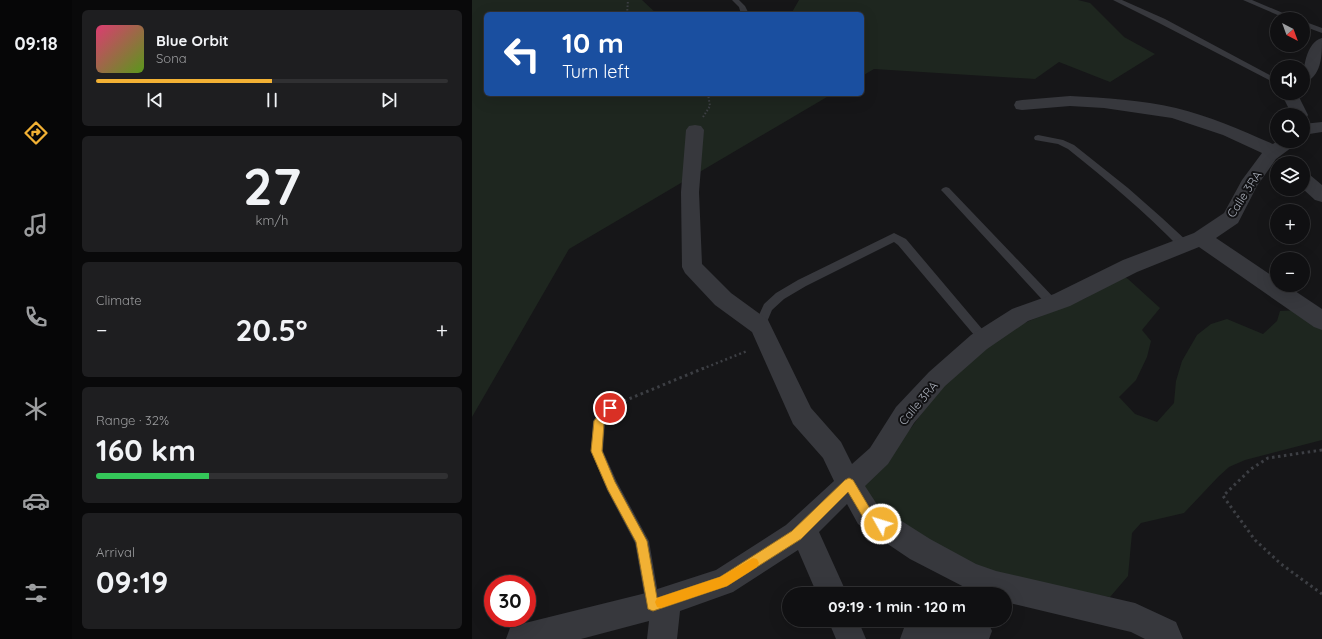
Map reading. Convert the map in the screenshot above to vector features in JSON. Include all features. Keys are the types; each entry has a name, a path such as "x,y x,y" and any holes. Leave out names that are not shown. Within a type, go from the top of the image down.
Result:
{"street":[{"path":"1310,74 1313,70 1316,51 1322,42"},
{"path":"1022,104 1070,102 1104,103 1174,113 1229,131 1270,135"},
{"path":"695,130 690,192 692,267 723,299 764,334 802,416 832,450 849,484 868,516 972,585 996,585 1135,618 1167,636"},
{"name":"Calle 3RA","path":"521,639 566,629 660,603 723,582 796,535 879,456 905,415 937,380 984,339 1020,315 1053,304 1130,266 1193,242 1231,218 1249,184 1283,148"},
{"path":"1310,185 1322,195"},
{"path":"1193,242 1322,321"},
{"path":"803,529 829,587"},
{"path":"660,603 662,639"},
{"path":"846,627 851,639"},
{"path":"915,639 977,630"}],"lane":[{"path":"735,0 742,6 744,12"},
{"path":"1116,0 1162,21 1270,78"},
{"path":"1246,0 1276,12"},
{"path":"1310,26 1322,31"},
{"path":"1038,138 1060,142 1071,147 1159,220 1193,242"},
{"path":"946,190 1053,304"},
{"path":"764,334 768,307 780,296 802,283 894,237 902,242 984,339"},
{"path":"610,408 599,421 597,451 612,486 642,541 660,603"}],"path":[{"path":"626,12 628,0"},
{"path":"695,130 710,106 708,96"},
{"path":"610,408 764,334"},
{"path":"1322,450 1268,458 1251,469 1223,496 1255,540 1281,564 1322,594"}],"shaded area":[{"path":"472,0 642,0 655,12 484,12 484,96 829,96 569,249 472,417"},
{"path":"799,0 1078,0 1090,3 1124,37 1155,54 1110,82 1059,62 1035,79 874,69 864,75 864,12 792,12"},
{"path":"1119,273 1128,279 1160,308 1142,330 1151,341 1147,357 1136,380 1119,397 1135,414 1157,422 1174,403 1176,381 1182,361 1197,335 1211,324 1227,319 1263,334 1277,321 1280,311 1302,310 1322,319 1322,440 1245,460 1229,467 1184,513 1141,523 1132,533 1128,576 1110,597 1077,591 1047,594 905,537 860,492 885,452 911,428 932,399 979,344 1029,321 1086,298"}],"slow traffic":[{"path":"661,602 723,582 753,563"}],"route":[{"path":"610,408 599,421 597,451 612,486 642,541 653,605 723,582 796,535 849,484 868,516 881,524"}]}
